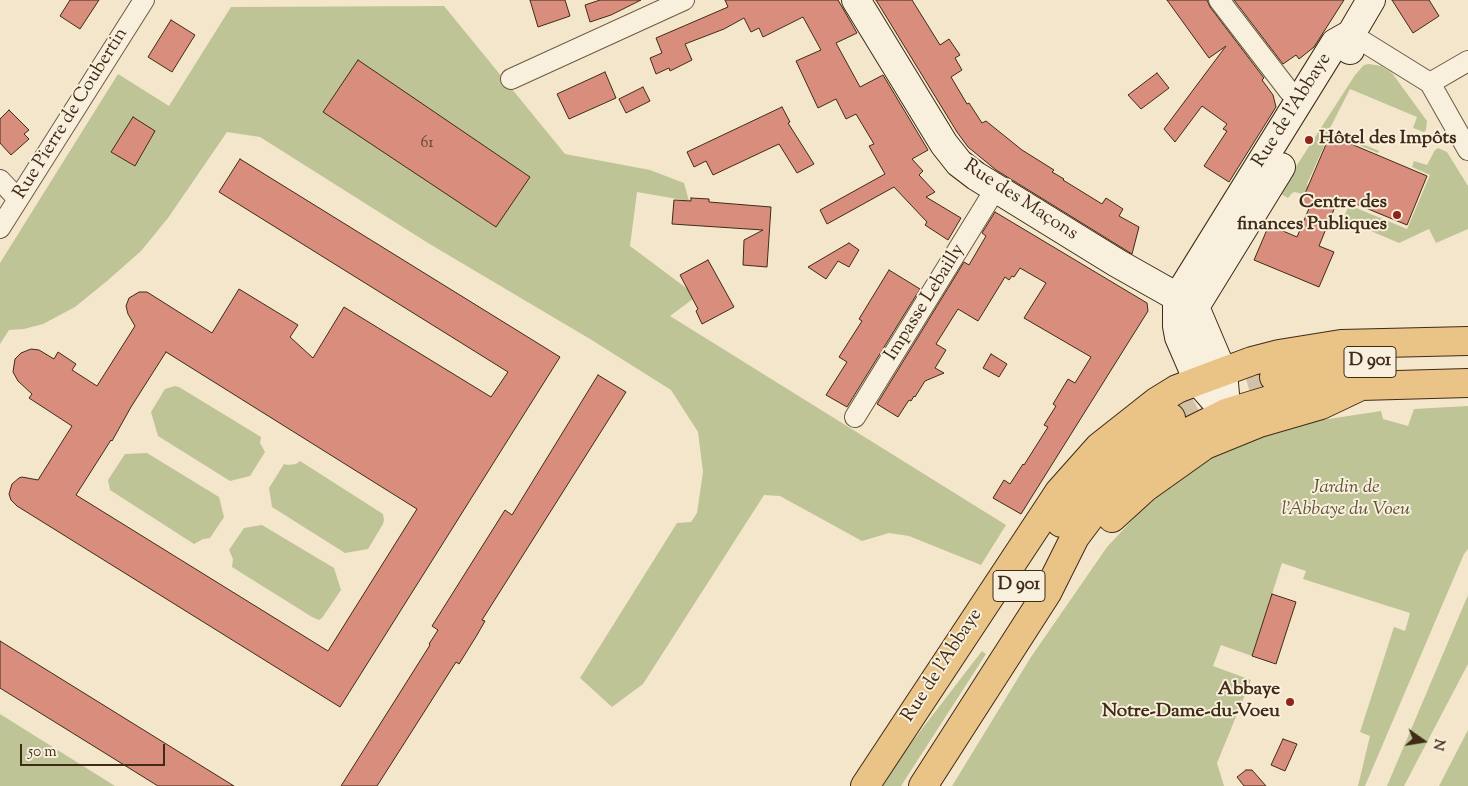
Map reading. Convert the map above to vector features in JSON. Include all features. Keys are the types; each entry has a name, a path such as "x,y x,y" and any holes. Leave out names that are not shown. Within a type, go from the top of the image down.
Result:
{"main road":[{"name":"Rue des Maçons","path":"856,0 944,144 967,170 1117,263 1186,302"},
{"path":"1351,34 1372,0"},
{"name":"Rue de l'Abbaye","path":"1186,302 1301,99 1335,43 1351,34"},
{"name":"Rue de l'Abbaye","path":"1186,302 1350,53 1351,34"},
{"path":"1186,302 1210,377 1226,413"},
{"name":"Rue de l'Abbaye","path":"871,776 1059,492 1105,441 1156,402 1177,389 1252,361 1278,354 1341,344 1451,348"},
{"name":"D 901","path":"1274,377 1312,368 1451,348 1468,361"},
{"name":"D 901","path":"923,786 1047,592 1075,537 1096,509 1114,490 1164,447 1197,426 1226,413 1296,392 1361,386 1468,383"},
{"name":"D 901","path":"1047,592 1108,521 1146,487 1205,445 1259,423 1321,405 1361,386"},
{"name":"Rue de l'Abbaye","path":"871,776 989,631 1055,531 1097,477 1139,439 1171,418"}],"street":[{"name":"Rue Pierre de Coubertin","path":"0,228 144,0"},
{"path":"512,79 684,0"},
{"path":"1219,0 1289,90 1301,99"},
{"path":"1351,34 1430,83 1468,150"},
{"path":"1430,83 1468,61"},
{"path":"0,180 18,199"},
{"name":"Impasse Lebailly","path":"855,417 996,188"}],"green space":[{"path":"444,6 565,154 650,170 684,183 689,201 637,192 630,246 697,296 670,316 1006,525 981,565 909,536 889,533 862,541 780,496 764,495 643,684 612,707 580,678 677,523 691,522 697,513 703,472 698,432 671,390 590,339 428,243 260,137 227,132 168,218 141,251 75,307 43,324 24,329 9,330 0,344 0,263 118,74 169,106 231,7"},
{"path":"1364,65 1381,66 1392,73 1427,121 1426,130 1424,132 1413,128 1417,117 1350,89 1329,130 1379,151 1378,153 1330,133 1307,184 1313,199 1295,192 1288,198 1279,193 1355,75"},
{"path":"1438,148 1447,152 1468,186 1468,229 1436,243 1429,229 1399,243 1343,219 1349,205 1407,229 1430,175 1412,167 1414,161 1427,165"},
{"path":"175,386 261,437 260,443 265,452 250,476 230,481 158,436 151,412 165,389"},
{"name":"Jardin de l'Abbaye du Voeu","path":"1468,406 1468,549 1464,554 1365,786 1358,786 1370,736 1360,732 1394,627 1405,631 1410,613 1303,579 1306,571 1282,563 1252,656 1221,645 1213,666 1251,680 1217,763 1224,786 952,786 1031,657 1107,547 1135,517 1181,476 1228,448 1265,433 1309,422 1381,411 1383,419 1408,426 1414,409"},
{"path":"147,453 219,497 224,517 210,538 203,539 194,544 110,490 108,480 125,454"},
{"path":"300,461 383,514 383,524 368,549 345,553 272,507 269,488 284,464 296,464"},
{"path":"262,525 334,568 341,590 319,620 232,567 233,559 229,550 244,528"},
{"path":"1468,595 1468,664 1404,786 1387,786"},
{"path":"982,651 986,654 901,786 883,786 905,751"},
{"path":"0,714 115,786 0,786"},
{"path":"1468,730 1468,786 1439,786"}],"building":[{"path":"70,0 99,0 80,29 60,16"},
{"path":"530,0 565,0 570,16 538,27"},
{"path":"600,0 641,0 611,15 590,22 585,5"},
{"path":"725,0 838,0 857,33 836,43 860,87 883,75 928,150 912,159 923,171 919,175 935,192 926,197 961,218 948,240 925,225 927,222 894,187 827,224 820,210 885,174 869,146 874,144 856,114 846,119 836,99 818,108 796,61 821,50 803,17 763,37 759,28 751,32 744,18 724,29 685,44 692,60 670,71 669,68 656,74 650,58 662,53 656,38 728,7"},
{"path":"876,0 912,0 940,45 949,39 960,55 955,58 962,70 951,77 967,104 969,103 982,123 986,121 1022,150 1054,170 1052,172 1063,180 1102,204 1106,198 1123,209 1119,216 1139,227 1132,254 996,170 968,147"},
{"path":"1167,0 1207,0 1210,7 1264,78 1262,80 1273,95 1276,107 1229,182 1204,166 1227,131 1223,129 1227,124 1202,106 1175,142 1164,129 1226,46 1209,58"},
{"path":"1234,0 1344,0 1314,47 1299,59 1296,55 1283,64"},
{"path":"1392,0 1429,0 1439,16 1413,33"},
{"path":"171,20 195,35 172,72 148,57"},
{"path":"358,60 530,177 496,227 323,112"},
{"path":"605,72 616,98 569,119 557,94"},
{"path":"1157,73 1169,88 1141,109 1128,95"},
{"path":"643,87 650,101 626,113 619,99"},
{"path":"782,107 790,122 788,123 814,164 797,173 779,144 713,175 706,161 694,167 687,152"},
{"path":"9,110 29,130 24,134 29,139 11,155 0,143 0,119"},
{"path":"133,117 155,131 135,166 111,152"},
{"name":"Centre des finances Publiques","path":"1330,135 1427,176 1407,225 1339,197 1319,246 1334,252 1319,287 1254,260 1269,225 1297,237 1310,206 1301,203"},
{"path":"240,159 560,357 340,707 17,506 11,500 9,494 12,484 19,478 38,480 72,426 29,398 32,394 18,381 13,372 15,359 21,353 31,349 39,350 54,359 58,352 76,364 72,370 97,386 135,326 126,306 129,298 139,292 147,292 212,333 239,289 298,325 290,337 313,358 344,307 491,397 508,372 219,192","holes":["166,352 417,509 328,651 76,495 112,441"]},
{"path":"691,198 709,199 709,202 771,207 767,267 743,265 744,240 763,230 672,224 674,200 691,201"},
{"path":"995,212 1147,303 1148,311 1021,514 993,498 1004,480 1010,484 1024,465 1048,427 1044,425 1056,406 1053,404 1068,379 1075,383 1091,357 1024,318 1046,283 1020,268 1014,277 1012,276 1009,280 1005,277 978,321 958,309 936,344 946,350 935,368 944,373 925,381 915,397 911,401 909,400 898,417 877,404 964,262 969,265 986,236 982,233"},
{"path":"849,243 859,250 849,267 838,261 826,279 808,267"},
{"path":"708,260 734,307 702,324 696,311 698,309 680,275"},
{"path":"889,270 920,289 847,407 826,395 847,362 839,357 862,321 859,319"},
{"path":"991,354 1007,364 999,377 983,368"},
{"path":"598,375 626,392 482,620 485,621 459,664 456,662 377,786 341,786 430,645 438,630 432,626 505,510 512,515"},
{"path":"1272,594 1296,602 1276,664 1252,656"},
{"path":"0,641 234,786 158,786 0,688"},
{"path":"1283,739 1297,744 1285,771 1271,765"},
{"path":"1246,770 1252,770 1266,786 1244,786 1237,777"}],"tunnel":[{"path":"1171,418 1208,398 1274,377"}],"place":[{"name":"Hôtel des Impôts","path":"1309,140"},
{"name":"Centre des finances Publiques","path":"1397,215"},
{"name":"Abbaye Notre-Dame-du-Voeu","path":"1290,702"}]}
